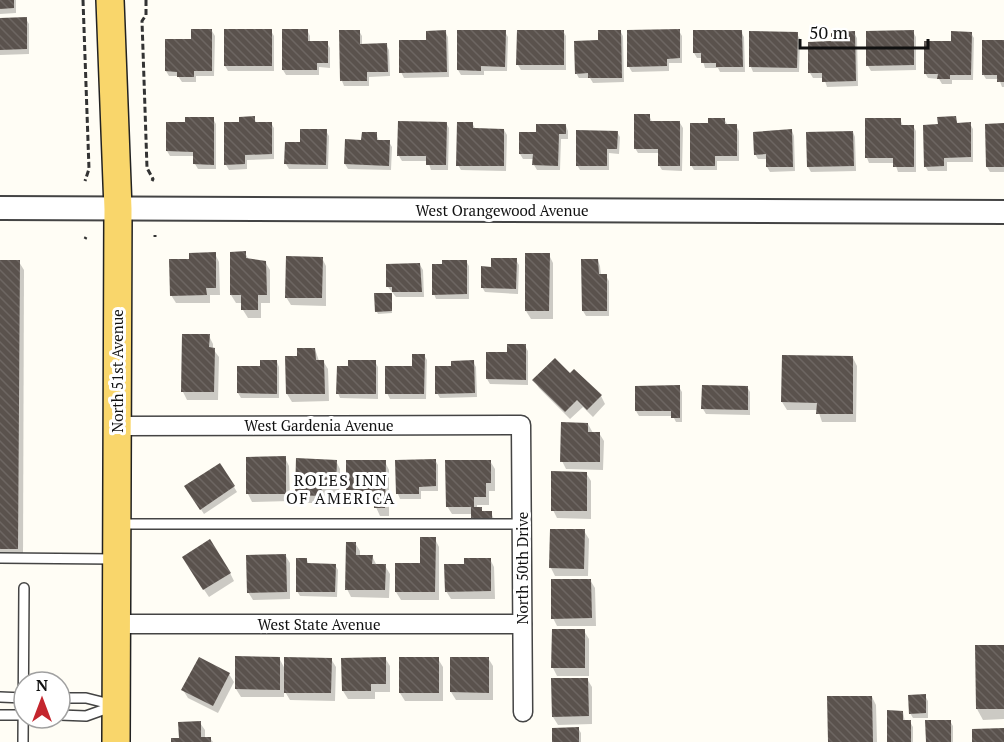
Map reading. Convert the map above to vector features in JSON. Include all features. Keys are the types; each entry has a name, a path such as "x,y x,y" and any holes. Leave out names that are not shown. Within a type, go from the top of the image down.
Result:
{"main road":[{"name":"North 51st Avenue","path":"110,0 118,209 116,742"}],"street":[{"name":"West Orangewood Avenue","path":"0,208 1004,212"},
{"name":"West Gardenia Avenue","path":"116,426 521,425"},
{"name":"North 50th Drive","path":"521,425 523,712"},
{"name":"West State Avenue","path":"116,624 522,624"}],"lane":[{"path":"117,524 522,524"},
{"path":"0,558 116,559"},
{"path":"23,670 24,588"},
{"path":"72,698 86,698 116,705"},
{"path":"72,715 86,716 116,705"}],"path":[{"path":"83,0 89,169 85,181"},
{"path":"146,0 146,15 142,21 147,168 152,181"}],"building":[{"path":"0,0 14,0 14,8 0,9"},
{"path":"27,17 27,49 0,50 0,18"},
{"path":"191,29 212,29 212,71 194,71 194,77 177,77 177,72 165,71 165,39 191,39"},
{"path":"224,29 272,29 272,66 224,66"},
{"path":"282,29 308,29 308,41 328,41 328,63 317,63 317,70 282,70"},
{"path":"680,29 680,58 667,59 667,66 627,67 627,30"},
{"path":"339,30 360,30 360,44 387,43 388,72 367,72 367,81 340,81"},
{"path":"446,30 447,72 399,73 399,40 426,40 426,31"},
{"path":"457,30 506,30 505,67 481,66 481,71 457,70"},
{"path":"517,30 564,30 564,65 516,65"},
{"path":"598,30 621,30 622,78 588,78 588,73 575,74 574,41 598,40"},
{"path":"693,30 742,30 743,67 716,67 716,63 701,63 701,53 693,53"},
{"path":"914,30 914,65 866,66 866,31"},
{"path":"749,31 798,32 797,68 749,67"},
{"path":"855,31 856,81 822,82 822,73 808,73 808,42 831,41 831,32"},
{"path":"951,31 972,32 971,75 950,75 950,79 937,79 938,74 924,74 924,41 951,41"},
{"path":"982,40 1004,40 1004,82 997,82 997,75 982,75"},
{"path":"634,114 650,114 650,121 680,121 680,166 658,166 658,149 634,149"},
{"path":"255,116 255,122 272,122 272,154 245,155 245,164 224,165 224,122 239,122 239,117"},
{"path":"956,116 957,123 971,122 971,157 944,158 944,166 924,167 923,125 938,124 937,117"},
{"path":"185,117 214,117 214,165 193,164 193,152 166,151 166,122 185,122"},
{"path":"708,118 725,118 725,124 737,124 737,156 715,156 715,166 690,166 690,123 708,123"},
{"path":"865,118 901,118 901,125 914,125 914,167 893,167 893,158 865,158"},
{"path":"398,121 447,122 446,165 426,165 426,156 397,156"},
{"path":"457,122 473,122 473,128 504,129 504,166 456,166"},
{"path":"1004,123 1004,167 986,167 985,124"},
{"path":"536,124 566,124 566,134 559,134 558,166 532,165 533,154 519,154 519,132 536,132"},
{"path":"300,129 327,129 326,165 284,164 285,142 300,142"},
{"path":"792,129 793,167 766,167 766,154 754,155 753,132"},
{"path":"576,130 618,131 617,149 607,149 607,166 576,166"},
{"path":"853,131 854,166 807,167 806,132"},
{"path":"362,132 377,132 377,140 390,140 389,166 344,164 345,139 361,140"},
{"path":"246,251 246,258 266,261 267,295 258,295 258,310 241,310 241,295 230,295 230,252"},
{"path":"216,252 216,288 206,288 207,295 170,296 169,259 189,259 189,253"},
{"path":"525,253 550,253 549,311 525,311"},
{"path":"286,256 323,257 322,298 285,298"},
{"path":"491,258 517,258 516,289 481,288 481,266 491,267"},
{"path":"581,259 598,259 599,274 607,274 607,311 582,311"},
{"path":"0,260 20,260 18,549 0,549"},
{"path":"442,260 467,260 467,294 432,295 432,264 442,264"},
{"path":"420,263 422,292 392,292 392,287 386,287 386,264"},
{"path":"374,293 392,293 392,311 375,312"},
{"path":"182,334 210,334 209,347 215,348 214,392 181,392"},
{"path":"507,344 526,344 526,380 486,379 486,352 507,352"},
{"path":"297,348 315,348 316,360 324,360 325,394 286,394 285,356 297,356"},
{"path":"412,354 425,354 424,394 385,394 385,366 412,366"},
{"path":"782,355 853,356 853,414 816,414 817,403 781,402"},
{"path":"555,358 570,373 574,369 602,395 587,410 577,400 565,412 532,380"},
{"path":"260,360 277,360 277,394 237,393 237,366 260,366"},
{"path":"348,360 376,360 376,394 336,394 337,366 348,366"},
{"path":"474,360 475,393 435,394 435,366 451,366 451,361"},
{"path":"680,385 680,418 671,418 671,411 635,411 635,386"},
{"path":"702,385 748,386 748,410 701,409"},
{"path":"561,422 588,423 588,432 600,432 600,462 560,462"},
{"path":"286,456 286,494 246,494 246,457"},
{"path":"296,458 337,460 336,486 322,486 321,496 295,495"},
{"path":"436,459 436,486 419,487 419,494 396,494 395,460"},
{"path":"346,460 386,460 385,508 374,508 374,498 346,497"},
{"path":"445,460 491,460 491,483 486,483 486,497 474,497 474,507 482,507 482,511 492,511 492,519 471,519 471,507 446,507"},
{"path":"220,463 235,486 200,510 184,486"},
{"path":"551,471 587,472 587,511 551,511"},
{"path":"550,529 585,529 584,569 549,568"},
{"path":"420,537 436,537 435,592 395,592 395,563 420,563"},
{"path":"210,539 231,573 203,590 182,557"},
{"path":"346,542 356,542 356,555 373,555 372,564 386,564 385,590 345,590"},
{"path":"286,554 287,592 247,593 246,555"},
{"path":"296,558 307,558 307,563 336,564 335,592 296,592"},
{"path":"464,558 491,558 491,591 445,592 444,564 464,564"},
{"path":"551,579 591,579 592,618 551,619"},
{"path":"552,629 585,629 585,668 551,668"},
{"path":"975,645 1004,645 1004,709 976,709"},
{"path":"235,656 280,657 280,690 235,689"},
{"path":"199,657 230,673 213,706 181,690"},
{"path":"284,657 332,658 331,693 284,693"},
{"path":"386,657 386,684 371,684 371,691 342,691 341,658"},
{"path":"399,657 439,657 439,693 399,693"},
{"path":"450,657 489,657 489,693 450,692"},
{"path":"551,678 588,678 589,716 552,717"},
{"path":"926,694 926,713 909,714 908,695"},
{"path":"827,696 872,696 873,742 828,742"},
{"path":"887,710 903,711 903,720 911,720 911,742 887,742"},
{"path":"925,720 951,720 951,742 926,742"},
{"path":"201,721 201,737 211,737 211,742 171,742 171,738 179,738 178,722"},
{"path":"579,727 579,742 552,742 552,728"},
{"path":"1004,728 1004,742 972,742 972,729"}],"district":[{"name":"ROLES INN OF AMERICA","path":"341,489"}]}
